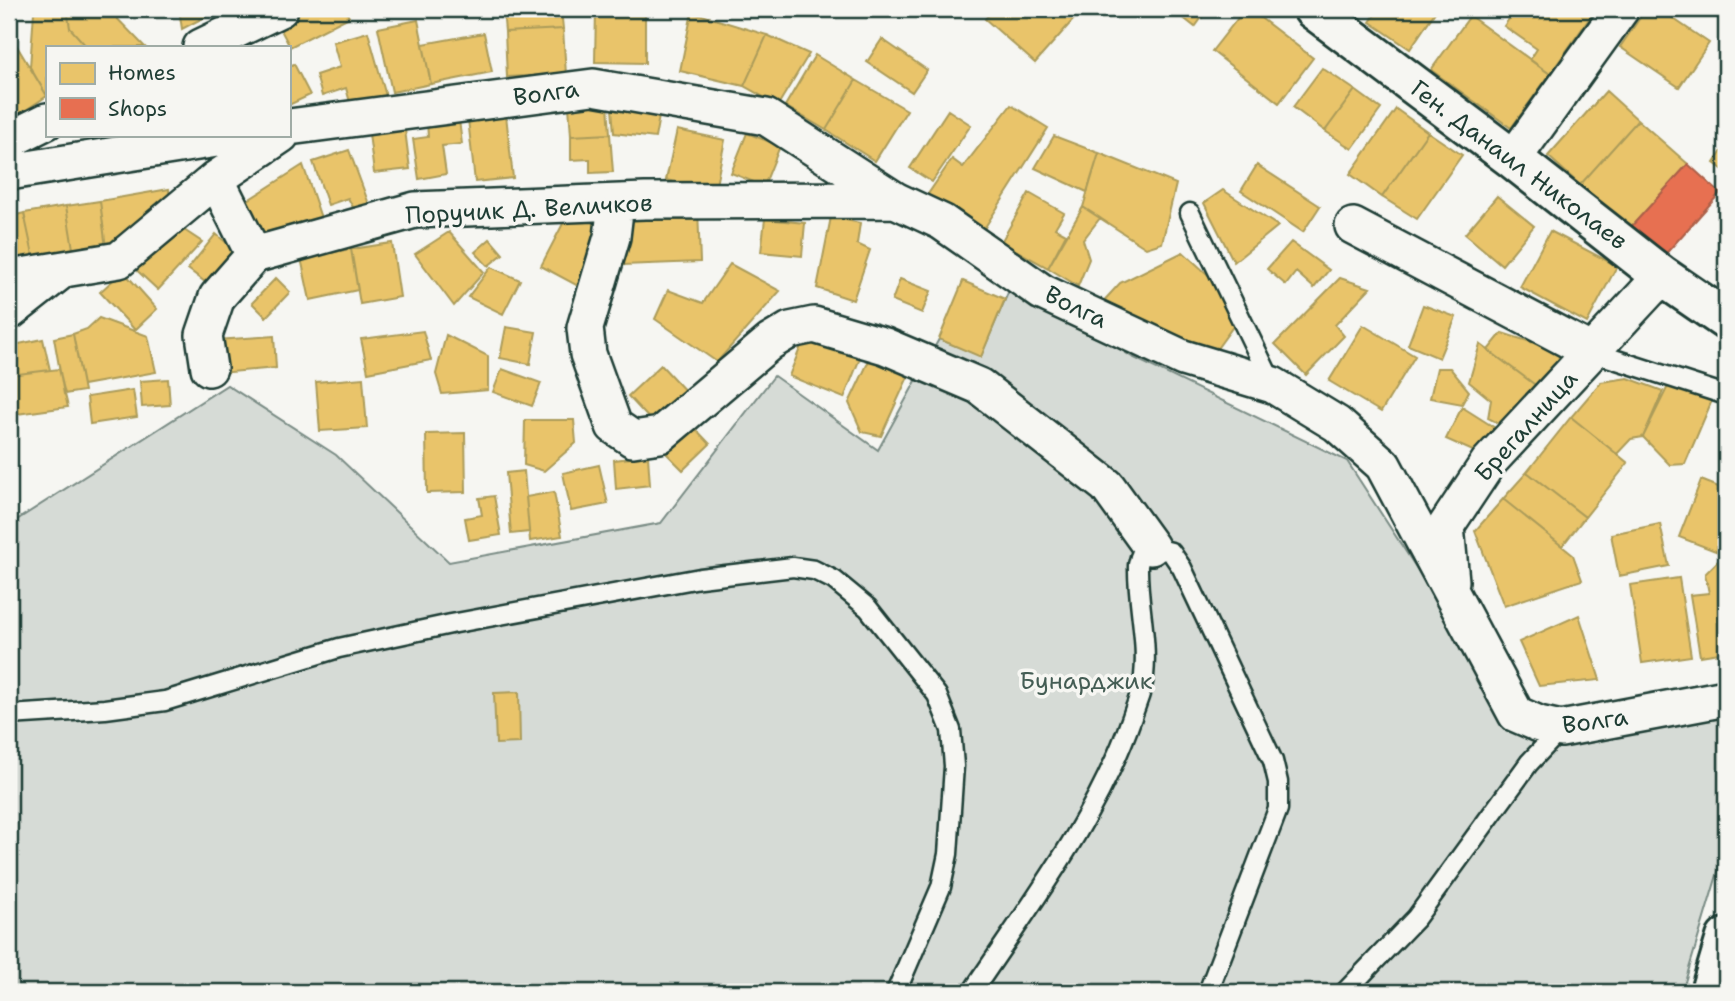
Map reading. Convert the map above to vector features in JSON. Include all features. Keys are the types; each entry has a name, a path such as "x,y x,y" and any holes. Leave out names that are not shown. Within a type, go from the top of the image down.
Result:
{"street":[{"path":"203,46 280,9"},
{"path":"1513,159 1621,9"},
{"name":"Ген. Данаил Николаев","path":"1326,13 1662,275 1726,320"},
{"name":"Волга","path":"290,129 593,87 766,117 895,200 942,222 1042,292 1183,358 1273,385 1338,424 1382,465 1516,714 1539,724 1561,729 1726,698"},
{"path":"9,140 46,122"},
{"path":"9,172 236,136"},
{"path":"9,278 120,260 216,179 278,136"},
{"path":"209,368 204,335 217,297 254,256 216,179"},
{"name":"Поручик Д. Величков","path":"254,256 415,211 616,203 895,200"},
{"path":"616,203 612,237 585,328 588,354 614,426 633,439 660,435 770,342 790,330 814,326 847,332 979,386 1107,486 1151,547"},
{"path":"1353,226 1592,352"},
{"path":"9,312 64,268"},
{"name":"Брегалница","path":"1452,599 1446,526 1488,463 1662,275"},
{"path":"1710,992 1726,938"}],"lane":[{"path":"1190,213 1273,385"},
{"path":"1592,352 1726,395"},
{"path":"972,992 1080,826 1107,778 1126,733 1144,679 1146,644 1138,565 1140,557 1151,547 1171,552 1182,568 1273,761 1278,782 1278,809 1208,992"},
{"path":"9,715 105,709 165,701 339,648 451,624 727,574 793,567 814,570 834,580 868,608 937,695 951,730 953,778 948,854 942,887 896,992"},
{"path":"1345,992 1416,918 1529,763 1561,729"}],"green space":[{"name":"Бунарджик","path":"1013,281 1132,357 1347,461 1515,720 1726,708 1726,845 1682,992 9,992 9,525 227,385 336,455 449,562 661,523 774,376 878,450 939,339 981,356"}],"building: Homes":[{"path":"67,9 108,9 144,46 86,46 70,28"},
{"path":"67,9 70,28 86,46 46,46 46,94 30,67 34,12"},
{"path":"179,9 220,9 182,29"},
{"path":"291,9 345,9 349,17 290,47 274,17"},
{"path":"503,9 561,9 563,29 505,32"},
{"path":"596,9 645,9 645,63 595,62"},
{"path":"994,9 1082,10 1035,63 985,19"},
{"path":"1172,9 1208,9 1195,27"},
{"path":"1245,9 1249,9 1313,58 1279,103 1212,51"},
{"path":"1379,9 1437,9 1410,49 1370,22"},
{"path":"1516,9 1596,9 1550,74 1530,60 1537,49 1504,26"},
{"path":"1646,9 1659,9 1709,43 1679,87 1620,47"},
{"path":"692,12 767,35 744,86 680,71"},
{"path":"1470,16 1550,74 1511,128 1431,70"},
{"path":"418,20 431,84 392,92 378,28"},
{"path":"563,29 566,74 507,77 505,32"},
{"path":"368,32 386,96 351,106 346,88 322,96 316,75 340,67 333,42"},
{"path":"9,33 46,97 9,121"},
{"path":"484,33 492,72 431,84 423,44"},
{"path":"767,35 809,54 778,105 744,86"},
{"path":"882,39 927,70 912,92 867,62"},
{"path":"815,55 856,80 826,130 785,106"},
{"path":"294,64 310,95 290,105 290,66"},
{"path":"1322,68 1355,90 1325,131 1293,107"},
{"path":"856,80 907,110 875,161 826,130"},
{"path":"1355,90 1381,109 1352,149 1325,131"},
{"path":"1606,91 1638,120 1580,185 1548,156"},
{"path":"608,104 610,134 571,136 569,106"},
{"path":"1011,105 1048,128 982,232 926,197 952,159 963,167"},
{"path":"612,108 660,111 655,138 614,133"},
{"path":"1396,109 1428,132 1382,197 1350,174"},
{"path":"948,110 971,125 932,182 910,168"},
{"path":"506,115 513,178 475,182 468,119"},
{"path":"459,120 462,144 442,146 446,174 419,179 413,139 428,137 427,123"},
{"path":"1638,120 1688,164 1629,229 1580,185"},
{"path":"405,130 410,169 374,173 369,134"},
{"path":"677,130 725,140 715,190 666,180"},
{"path":"1428,132 1462,155 1417,219 1382,197"},
{"path":"747,133 780,146 764,186 731,173"},
{"path":"610,134 613,172 590,173 590,159 571,160 571,136"},
{"path":"1054,136 1099,153 1087,192 1035,168"},
{"path":"1726,145 1726,172 1714,163"},
{"path":"349,150 370,207 356,213 348,198 328,205 313,162"},
{"path":"1099,153 1176,184 1162,243 1146,248 1083,207"},
{"path":"303,165 322,221 279,241 253,224 245,202"},
{"path":"1257,165 1320,206 1303,232 1241,191"},
{"path":"169,189 170,209 106,248 100,201"},
{"path":"1223,190 1278,226 1234,262 1204,203"},
{"path":"1029,193 1064,213 1055,228 1066,234 1048,268 1001,242"},
{"path":"1497,196 1534,226 1502,265 1465,234"},
{"path":"100,201 106,248 75,261 66,206"},
{"path":"66,206 75,261 36,269 24,213"},
{"path":"1083,207 1100,218 1083,240 1089,259 1078,286 1048,268"},
{"path":"698,208 700,262 623,265 621,211"},
{"path":"570,210 607,229 578,286 541,266"},
{"path":"24,213 36,269 9,275 9,217"},
{"path":"831,217 860,223 857,244 870,250 853,300 817,288"},
{"path":"765,219 805,223 802,256 761,252"},
{"path":"184,230 202,242 158,290 129,263 145,249"},
{"path":"1550,231 1617,266 1587,323 1520,287"},
{"path":"449,232 484,272 454,306 415,254"},
{"path":"216,234 240,254 213,288 188,269"},
{"path":"490,239 503,254 488,266 475,252"},
{"path":"1291,242 1329,270 1314,288 1296,272 1286,285 1267,269"},
{"path":"392,243 400,297 360,304 351,249"},
{"path":"351,249 358,290 310,300 301,258"},
{"path":"1183,252 1216,282 1234,325 1213,354 1100,305 1120,283"},
{"path":"730,264 780,291 717,362 655,319 668,290 703,303"},
{"path":"491,267 520,280 503,314 468,297"},
{"path":"123,271 157,309 135,330 100,292"},
{"path":"276,278 290,292 266,317 252,303"},
{"path":"1340,278 1370,288 1335,325 1344,336 1306,375 1275,344"},
{"path":"900,279 931,291 922,313 892,301"},
{"path":"963,281 1005,299 981,357 939,339"},
{"path":"1423,305 1456,317 1439,358 1408,345"},
{"path":"99,318 148,336 156,372 83,385 73,334 87,329"},
{"path":"1363,325 1415,356 1381,412 1329,381"},
{"path":"506,327 536,332 530,364 500,358"},
{"path":"423,331 431,360 368,372 361,339"},
{"path":"807,331 862,353 844,398 789,376"},
{"path":"1502,333 1550,348 1559,355 1558,364 1538,387 1488,350"},
{"path":"73,334 84,391 64,394 54,338"},
{"path":"446,335 488,356 488,390 442,394 436,374"},
{"path":"274,336 276,368 220,373 217,340"},
{"path":"43,339 50,370 10,375 9,346"},
{"path":"1480,344 1538,387 1507,428 1488,418 1491,400 1469,382"},
{"path":"873,352 912,368 881,436 862,432 849,403"},
{"path":"661,365 689,395 655,425 628,396"},
{"path":"9,368 10,375 59,369 68,407 9,415"},
{"path":"1437,368 1450,368 1469,391 1462,404 1430,398"},
{"path":"502,369 541,383 532,406 493,392"},
{"path":"363,378 367,428 320,431 316,382"},
{"path":"1628,378 1663,391 1643,437 1631,439 1617,454 1571,417 1601,382"},
{"path":"168,379 170,405 142,407 140,381"},
{"path":"1671,380 1713,398 1685,464 1670,465 1643,437"},
{"path":"133,390 137,417 90,424 87,397"},
{"path":"1462,407 1503,433 1484,456 1446,439"},
{"path":"1571,417 1628,463 1585,517 1527,472"},
{"path":"525,420 574,420 576,443 544,471 524,465"},
{"path":"690,423 710,444 683,470 663,450"},
{"path":"465,433 466,492 427,493 426,434"},
{"path":"648,456 650,485 616,489 614,460"},
{"path":"599,465 608,504 571,511 563,473"},
{"path":"524,471 529,532 511,534 506,473"},
{"path":"1527,472 1585,517 1562,546 1503,499"},
{"path":"1701,480 1726,490 1726,555 1679,537"},
{"path":"554,492 562,536 530,541 526,497"},
{"path":"494,496 501,535 469,540 465,518 482,515 479,498"},
{"path":"1503,499 1573,555 1582,580 1504,606 1475,531"},
{"path":"1660,524 1669,566 1619,576 1611,534"},
{"path":"1718,561 1726,564 1726,652 1700,656 1690,595 1709,593 1705,574"},
{"path":"1679,578 1691,656 1642,663 1630,585"},
{"path":"1579,615 1600,680 1539,686 1519,642"},
{"path":"519,692 520,743 496,744 494,693"}],"building: Shops":[{"path":"1688,164 1720,193 1662,258 1629,229"}]}
